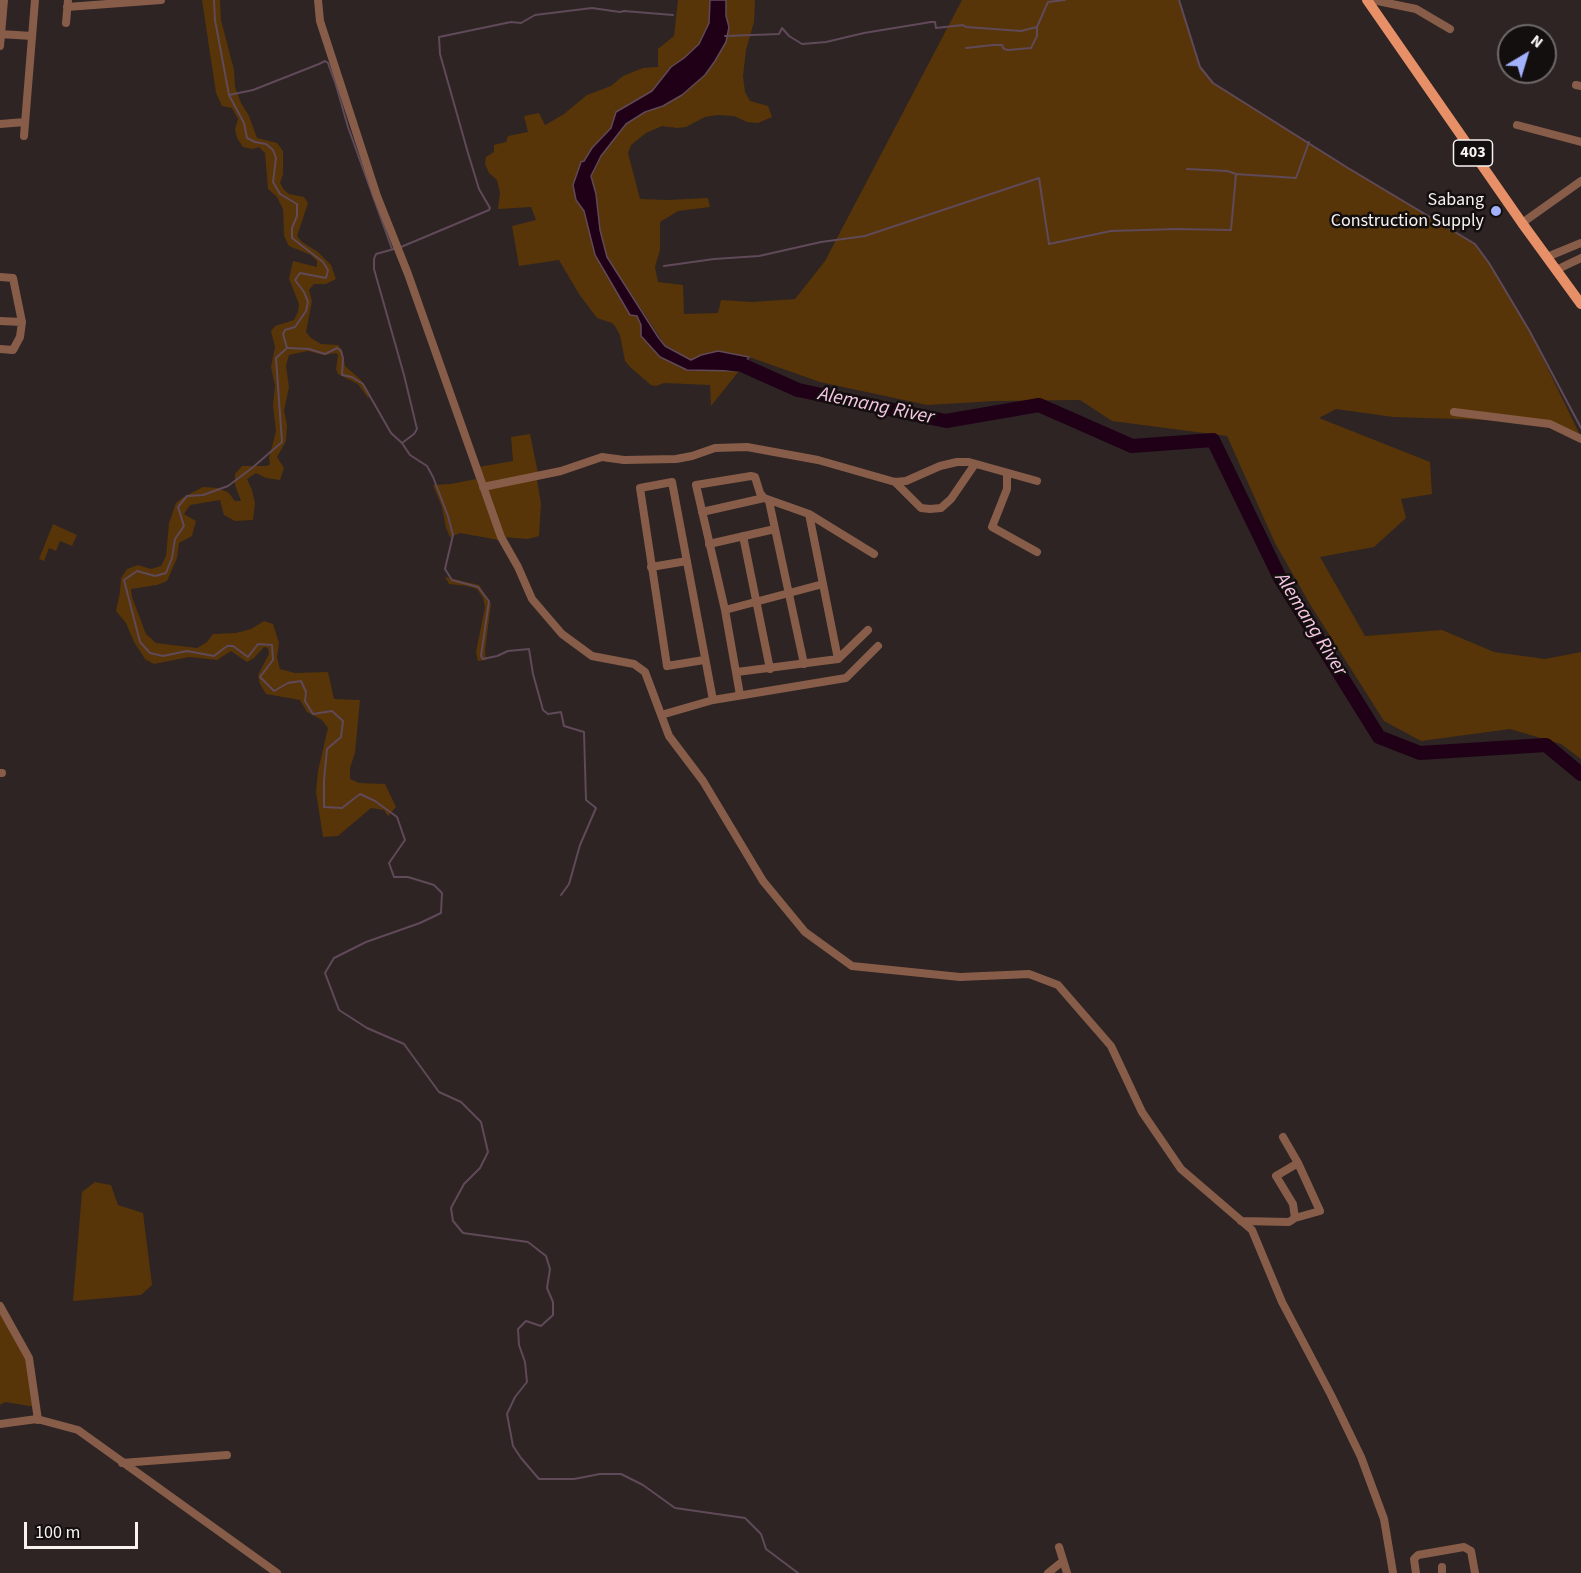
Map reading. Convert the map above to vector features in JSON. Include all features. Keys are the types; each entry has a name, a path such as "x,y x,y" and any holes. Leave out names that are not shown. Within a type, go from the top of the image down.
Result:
{"main road":[{"name":"403","path":"1367,0 1581,304"}],"street":[{"path":"24,136 34,0"},
{"path":"66,23 68,4 161,0"},
{"path":"318,0 320,21 377,196 408,274 501,537 532,599 562,634 592,656 634,664 645,672 669,736 703,780 763,880 805,932 852,966 960,977 1029,974 1058,985 1111,1046 1142,1112 1181,1169 1252,1230 1282,1302 1361,1457 1384,1519 1393,1573"},
{"path":"1373,0 1416,9 1450,29"},
{"path":"0,46 3,2"},
{"path":"1,34 32,36"},
{"path":"0,124 25,122"},
{"path":"1517,125 1581,142"},
{"path":"1522,223 1581,182"},
{"path":"1548,258 1581,243"},
{"path":"1556,270 1581,258"},
{"path":"0,277 13,278 22,322 20,337 13,350 1,351"},
{"path":"0,321 22,322"},
{"path":"1454,412 1550,424 1581,439"},
{"path":"483,487 561,471 602,457 624,460 676,459 715,448 740,447 818,459 895,482 906,481 950,463 975,464 1037,481"},
{"path":"895,482 921,508 941,508 951,499 975,464"},
{"path":"1007,473 1007,489 992,527 1037,552"},
{"path":"740,695 696,485 755,477 760,493 767,499 809,514 874,554"},
{"path":"704,660 667,666 640,488 672,482 712,700"},
{"path":"702,512 767,499"},
{"path":"767,499 791,593 804,664"},
{"path":"809,514 838,659"},
{"path":"709,544 775,529"},
{"path":"743,536 770,669"},
{"path":"651,567 687,561"},
{"path":"724,610 823,584"},
{"path":"736,672 838,659 868,630"},
{"path":"662,715 712,700 846,678 878,646"},
{"path":"1241,1221 1288,1222 1320,1211 1283,1137"},
{"path":"1295,1218 1293,1204 1276,1176 1298,1163"},
{"path":"0,1306 29,1358 38,1420"},
{"path":"0,1424 38,1420 78,1430 277,1573"},
{"path":"122,1463 226,1455"},
{"path":"1059,1547 1067,1573"},
{"path":"1416,1573 1414,1559 1418,1555 1464,1547 1471,1551 1475,1573"},
{"path":"1048,1573 1063,1561"}],"shaded area":[{"path":"202,0 220,0 221,20 234,70 235,87 241,103 249,116 257,138 277,143 283,151 283,174 280,183 284,190 289,194 304,197 308,203 297,236 331,265 336,279 326,284 314,284 309,290 312,301 306,332 321,344 338,345 342,350 345,366 361,380 371,396 368,398 358,384 338,374 336,369 338,355 336,353 324,355 308,351 289,355 286,366 289,387 284,411 287,425 286,441 277,457 284,468 280,480 266,478 256,473 247,479 255,503 253,520 235,521 224,515 220,500 190,505 184,514 196,521 192,536 179,543 177,558 167,581 131,589 132,597 146,634 156,643 197,648 207,642 213,634 236,633 251,629 264,621 273,624 279,643 277,657 280,669 295,673 328,672 334,699 360,700 350,779 359,783 385,784 396,807 388,816 384,810 371,808 338,836 323,837 316,792 318,771 328,728 322,720 307,712 300,700 266,694 258,675 269,654 268,648 264,647 247,662 231,651 217,660 189,657 154,664 145,659 126,623 116,611 121,578 127,569 138,565 151,569 161,566 166,556 169,523 176,503 203,487 228,492 235,501 241,501 235,485 235,474 242,466 270,464 269,458 276,431 273,405 275,386 271,367 275,347 271,331 275,326 294,320 298,312 299,304 289,279 293,261 317,267 317,261 311,255 289,246 284,236 283,209 277,197 268,189 265,153 259,147 252,149 243,147 237,138 235,129 238,119 232,108 222,106 216,93"},
{"path":"678,0 710,0 709,23 705,33 699,44 671,67 652,91 616,112 611,128 592,148 578,168 576,200 584,211 595,255 630,315 637,316 641,325 641,336 649,344 702,371 739,371 711,406 710,385 664,383 651,385 631,368 625,361 620,335 615,326 597,318 579,294 559,260 519,266 512,226 536,220 531,207 498,209 500,193 497,180 489,173 485,164 486,157 494,152 494,145 506,142 508,136 528,132 524,116 539,113 545,125 564,114 587,95 611,86 623,76 643,68 658,67 658,49 674,36"},
{"path":"710,0 726,0 729,27 726,42 715,61 705,75 682,95 663,106 645,112 626,124 601,156 591,176 607,257 658,337 665,346 691,360 718,351 749,357 739,371 687,370 660,357 641,336 641,325 637,316 630,315 595,255 584,211 576,200 573,185 581,162 611,128 616,112 652,91 671,67 699,44 709,23"},
{"path":"726,0 755,0 754,22 746,50 743,76 745,92 750,101 768,106 772,117 758,123 747,122 734,116 717,115 705,117 686,127 662,126 646,133 631,145 628,153 640,199 708,198 710,207 678,211 660,222 660,250 655,267 658,282 683,285 684,314 718,313 721,300 752,302 795,299 825,261 962,0 1179,0 1200,67 1213,83 1475,244 1529,330 1581,437 1550,424 1393,417 1336,409 1319,418 1430,462 1432,494 1401,499 1406,518 1374,547 1320,557 1365,636 1442,630 1494,652 1545,659 1581,652 1581,759 1561,744 1510,729 1421,741 1384,721 1311,606 1275,543 1227,436 1112,421 1080,400 927,405 820,382 749,357 718,351 691,360 665,345 607,257 591,176 601,156 626,124 645,112 663,106 682,95 705,75 715,61 729,27"},
{"path":"530,434 538,473 536,474 541,504 539,536 528,539 503,537 478,467 513,461 511,437"},
{"path":"476,479 499,540 460,533 450,537 446,528 442,507 433,485"},
{"path":"53,524 77,535 72,546 60,541 56,551 49,548 44,561 39,559"},
{"path":"445,577 479,585 491,604 486,660 478,661 476,652 485,607 483,598 477,589 449,584"},
{"path":"95,1182 111,1185 118,1205 143,1213 152,1285 141,1295 73,1301 82,1192"},
{"path":"0,1306 29,1358 36,1407 5,1402 0,1405"}],"waterway":[{"path":"214,0 215,20 229,95 244,123 247,138 266,144 273,150 276,158 273,182 280,194 297,204 292,238 323,262 328,270 326,278 300,273 295,280 308,302 306,311 295,327 285,330 283,334 287,348 276,358 282,442 228,486 203,495 187,496 178,507 184,526 175,539 172,558 166,573 155,576 137,571 124,580 140,642 150,653 163,656 187,651 214,656 227,646 233,646 248,657 258,644 272,645 273,660 260,677 274,691 288,683 301,681 306,692 305,701 313,714 332,711 343,721 341,737 327,749 324,807 342,808 360,794 375,801 397,817 405,840 389,863 394,877 408,877 434,885 442,893 441,913 366,942 334,958 325,973 339,1010 367,1028 404,1044 439,1092 461,1102 481,1122 488,1152 480,1168 464,1184 451,1208 453,1221 463,1233 528,1242 546,1256 550,1269 547,1288 553,1302 553,1315 541,1326 526,1321 518,1329 527,1382 515,1397 507,1414 513,1446 521,1458 539,1479 574,1479 600,1474 621,1474 643,1485 675,1508 745,1518 761,1534 766,1549 798,1573"},
{"path":"725,36 779,34 782,28 789,36 802,44 826,42 931,22 935,22 936,28 963,25 1021,31 1037,27 1048,2 1065,0"},
{"path":"1179,0 1200,67 1213,83 1475,244 1529,330 1581,428"},
{"path":"401,247 490,208 479,189 468,153 440,54 439,37 511,22 521,23 535,15 592,8 673,15"},
{"path":"966,48 993,45 1002,45 1008,50 1031,48 1037,36 1037,27"},
{"path":"229,95 253,90 325,61 328,63 348,127 392,249"},
{"path":"1187,169 1296,178 1309,142"},
{"path":"664,266 759,256 821,242 865,236 1039,178 1049,244 1111,231 1231,230 1236,174"},
{"path":"394,249 376,254 374,269 417,429 402,443 410,455 427,466 448,516 453,535 445,569 452,580 478,587 489,601 481,656 483,659 508,651 529,649 543,710 548,714 561,712 564,726 584,732 586,800 596,808 580,845 569,884 561,895"},
{"path":"288,348 309,349 325,354 337,348 341,351 342,375 352,377 363,384 391,433 402,443"},
{"name":"Alemang River","path":"725,363 742,365 798,390 946,421 1039,405 1132,446 1213,440 1280,578 1379,737 1420,753 1546,745 1581,774"}],"place":[{"name":"Sabang Construction Supply","path":"1496,211"}]}
